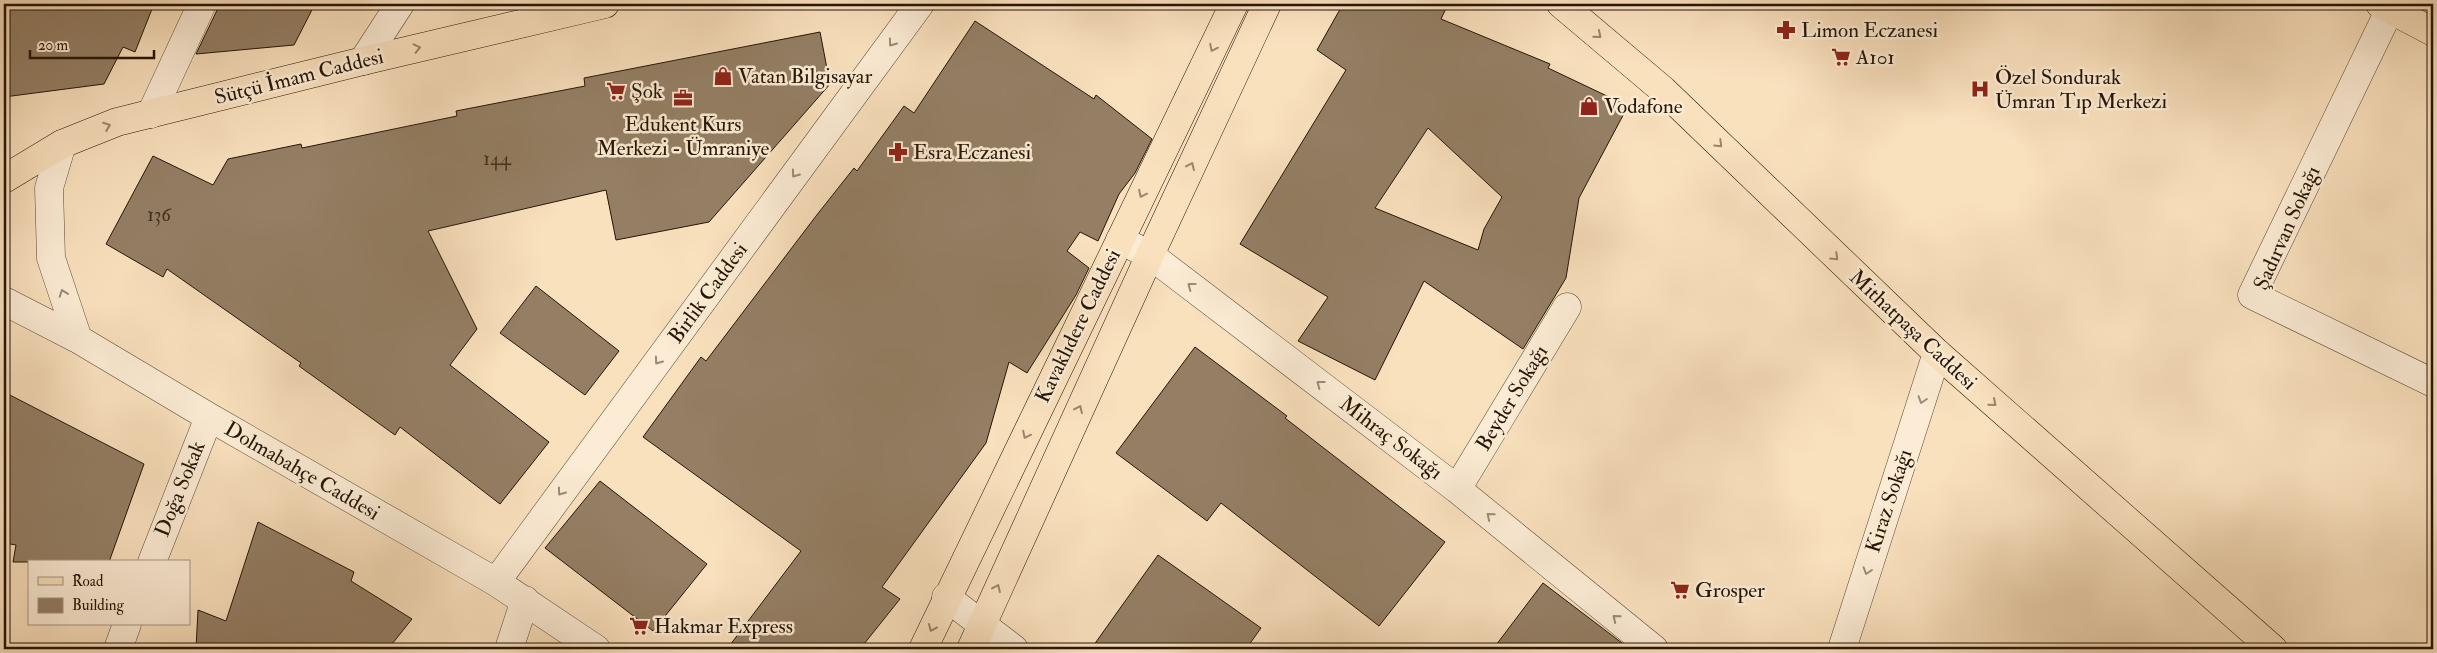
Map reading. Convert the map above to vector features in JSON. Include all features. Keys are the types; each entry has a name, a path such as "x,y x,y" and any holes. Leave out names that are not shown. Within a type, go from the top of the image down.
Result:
{"main road":[{"name":"Sütçü İmam Caddesi","path":"4,179 62,144 117,122 363,61 606,4"},
{"name":"Kavaklıdere Caddesi","path":"923,649 946,597 1234,4"},
{"name":"Kavaklıdere Caddesi","path":"976,637 1150,255 1268,4"},
{"name":"Mithatpaşa Caddesi","path":"1561,4 1663,90 1937,353 2273,649"},
{"path":"2385,6 2433,32"}],"street":[{"path":"151,114 202,4"},
{"path":"363,61 400,4"},
{"name":"Birlik Caddesi","path":"496,582 920,4"},
{"name":"Şadırvan Sokağı","path":"2385,6 2252,295 2433,383"},
{"path":"62,144 49,188 51,258 78,339"},
{"name":"Mihraç Sokağı","path":"1120,240 1150,255 1457,489 1654,649"},
{"name":"Dolmabahçe Caddesi","path":"4,301 78,339 209,417 496,582 596,649"},
{"name":"Beyder Sokağı","path":"1457,489 1567,307"},
{"name":"Kiraz Sokağı","path":"1842,649 1937,353"},
{"name":"Doğa Sokak","path":"153,560 209,417"},
{"path":"946,597 976,637 1014,649"},
{"path":"509,649 525,600"},
{"path":"118,649 126,626"}],"building":[{"path":"4,4 154,4 135,52 123,47 104,84 4,97"},
{"path":"220,4 315,4 294,45 196,54"},
{"path":"1343,4 1448,4 1441,19 1550,64 1548,68 1628,106 1579,198 1566,278 1523,349 1424,281 1375,380 1298,341 1328,297 1240,244 1346,70 1317,50","holes":["1428,128 1502,197 1484,229 1478,250 1375,208"]},
{"path":"975,21 1094,99 1096,95 1152,139 1135,173 1119,194 1098,241 1080,232 1067,251 1089,268 1076,295 1027,373 1009,362 986,443 882,587 900,599 860,649 727,649 801,551 643,437 701,357 706,361 854,168 857,171 904,106 914,113"},
{"path":"820,32 830,84 709,222 616,240 606,190 428,231 477,329 450,365 549,442 500,504 400,427 395,435 299,366 301,363 167,269 163,277 106,244 153,156 213,185 228,159 301,144 302,148 457,116 456,111 585,86 584,78"},
{"path":"536,286 619,351 585,395 500,333"},
{"path":"1195,347 1287,416 1285,418 1445,542 1379,626 1221,503 1207,521 1116,453"},
{"path":"4,392 144,464 110,560 28,560 28,562 13,562 16,545 4,543"},
{"path":"600,481 707,564 653,631 545,548"},
{"path":"258,522 354,572 351,581 412,619 388,649 196,649 198,610 226,621"},
{"path":"1158,555 1261,628 1246,649 1091,649"},
{"path":"1543,583 1618,640 1630,649 1493,649"}],"place":[{"name":"Limon Eczanesi","path":"1786,30"},
{"name":"A101","path":"1841,57"},
{"name":"Vatan Bilgisayar","path":"723,76"},
{"name":"Özel Sondurak Ümran Tıp Merkezi","path":"1980,89"},
{"name":"Şok","path":"616,91"},
{"name":"Edukent Kurs Merkezi - Ümraniye","path":"683,98"},
{"name":"Vodafone","path":"1589,106"},
{"name":"Esra Eczanesi","path":"898,152"},
{"name":"Grosper","path":"1680,590"},
{"name":"Hakmar Express","path":"639,626"}]}
